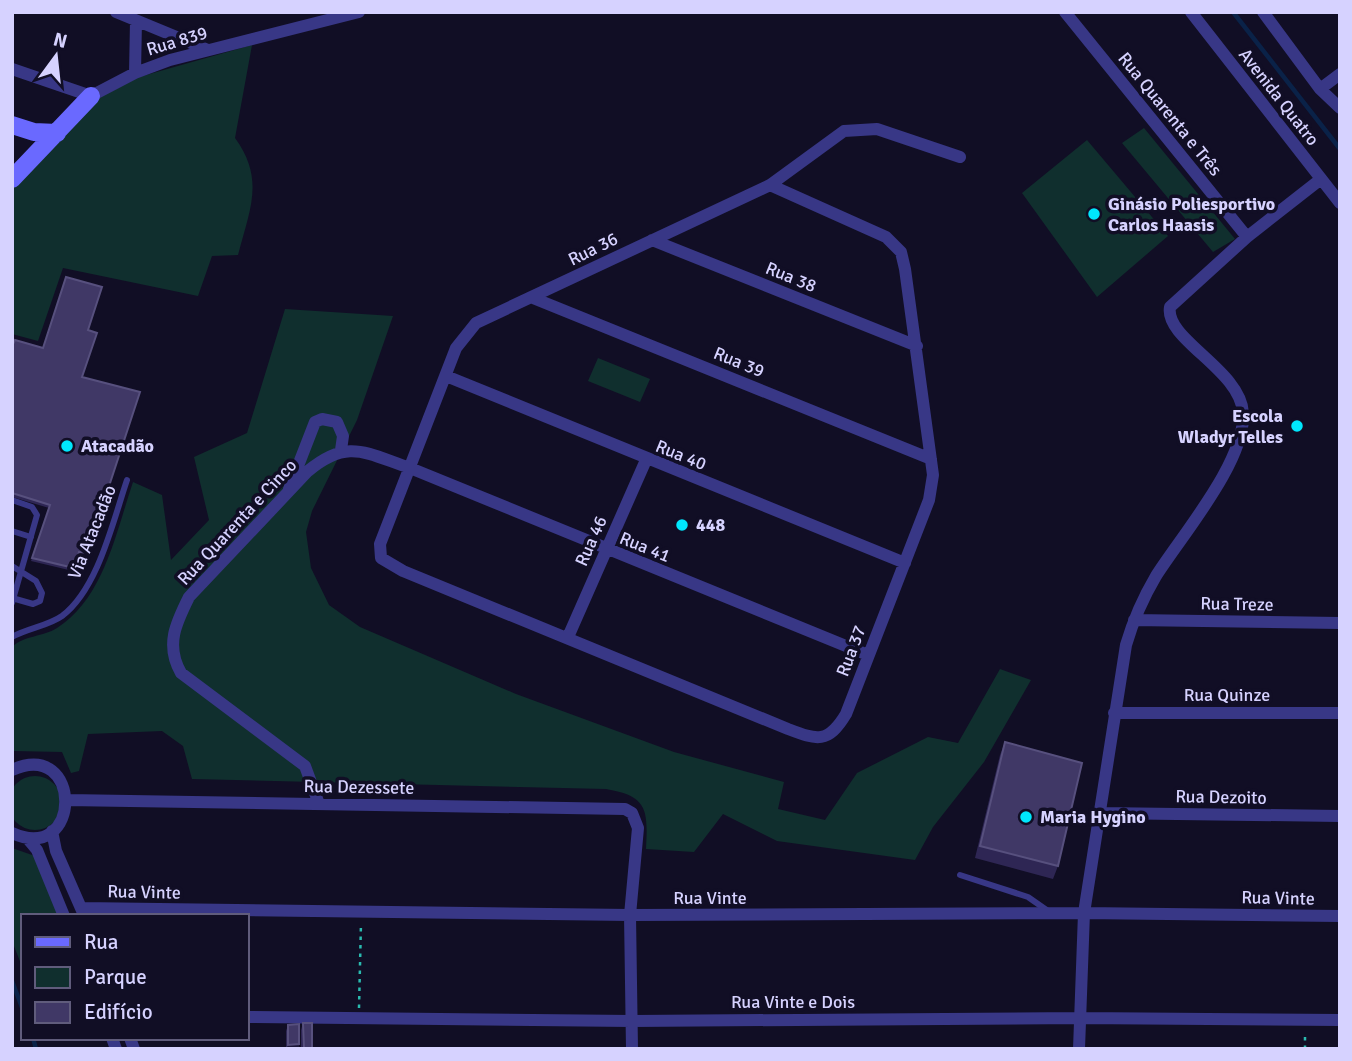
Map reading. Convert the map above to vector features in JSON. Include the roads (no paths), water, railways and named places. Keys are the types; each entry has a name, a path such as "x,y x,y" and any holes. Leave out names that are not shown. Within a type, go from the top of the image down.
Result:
{"street":[{"path":"116,12 208,50"},
{"name":"Rua Quarenta e Três","path":"1065,12 1247,237"},
{"name":"Avenida Quatro","path":"1191,12 1340,203"},
{"name":"Rua 839","path":"91,96 135,73 208,50 351,13"},
{"path":"1264,13 1320,89 1339,107"},
{"path":"135,73 136,21"},
{"path":"12,69 91,96 12,178"},
{"path":"1320,89 1340,74"},
{"path":"12,125 34,132 57,133"},
{"name":"Rua 36","path":"384,562 379,552 380,544 456,348 477,323 769,186 844,131 856,127 877,129 960,157"},
{"path":"1079,1049 1084,913 1114,713 1134,620 1154,579 1230,464 1241,440 1244,416 1239,397 1229,380 1175,328 1168,315 1170,307 1247,237 1321,179"},
{"name":"Rua 37","path":"384,562 812,738 822,738 839,727 929,500 931,459 917,346 905,269 896,244 769,186"},
{"name":"Rua 38","path":"652,240 917,346"},
{"name":"Rua 39","path":"533,298 931,459"},
{"name":"Rua 40","path":"446,376 646,460 905,563"},
{"path":"286,496 315,422 322,419 337,422 343,436 341,450 366,454 410,468"},
{"name":"Rua Quarenta e Cinco","path":"319,804 305,766 181,673 173,659 172,642 176,622 189,597 308,471 325,457 341,450"},
{"name":"Rua 46","path":"568,637 646,460"},
{"name":"Rua 41","path":"410,468 868,655"},
{"name":"Rua Treze","path":"1134,620 1340,623"},
{"name":"Rua Quinze","path":"1114,713 1340,713"},
{"path":"15,766 39,766 48,769 62,782 67,800 64,818 52,831 27,838"},
{"name":"Rua Dezessete","path":"67,800 615,807 632,813 638,828 630,915"},
{"name":"Rua Dezoito","path":"1101,813 1340,816"},
{"path":"52,831 56,851 82,912"},
{"path":"12,833 27,838 37,850 63,914"},
{"name":"Rua Vinte","path":"82,912 630,915 1084,913 1340,916"},
{"path":"630,915 632,1049"},
{"name":"Rua Vinte e Dois","path":"248,1017 632,1021 1080,1018 1340,1020"}],"lane":[{"name":"Via Atacadão","path":"12,637 63,615 79,598 105,547 127,480"},
{"path":"12,500 32,507 36,512 31,537 21,569 13,600 33,604 42,597 36,581 21,569 12,566"},
{"path":"12,531 31,537"},
{"path":"960,875 1028,897 1052,914"}],"waterway":[{"path":"1233,12 1340,149"},
{"path":"12,981 21,1005"},
{"path":"34,1040 36,1049"}],"place":[{"name":"Ginásio Poliesportivo Carlos Haasis","path":"1094,214"},
{"name":"Escola Wladyr Telles","path":"1297,426"},
{"name":"Atacadão","path":"67,446"},
{"name":"448","path":"682,525"},
{"name":"Maria Hygino","path":"1026,817"}]}
